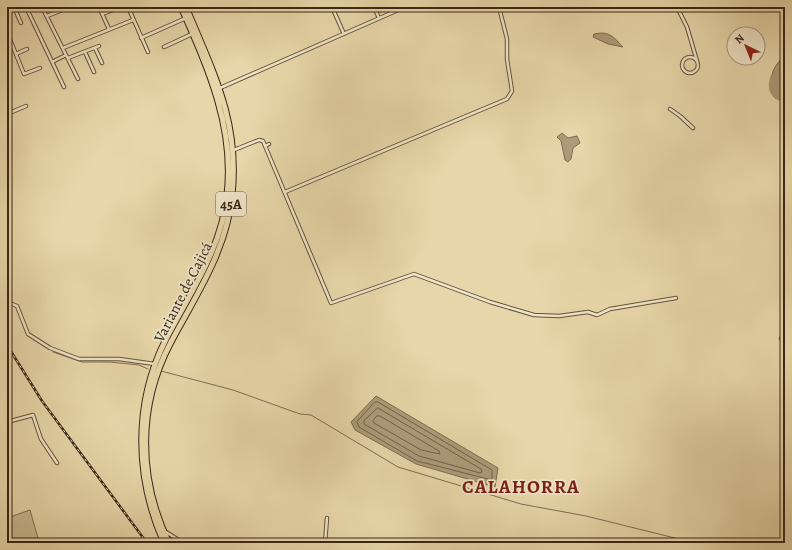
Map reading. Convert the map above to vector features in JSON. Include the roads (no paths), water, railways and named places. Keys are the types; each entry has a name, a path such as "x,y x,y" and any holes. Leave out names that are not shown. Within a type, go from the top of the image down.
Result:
{"highway":[{"name":"Variante de Cajicá","path":"164,543 152,512 142,468 141,432 146,397 166,340 213,251 221,227 227,196 229,162 225,126 215,90 181,7"},
{"name":"Variante de Cajicá","path":"156,366 215,262 222,241 232,196 234,150 230,124 220,88 186,7"},
{"name":"Variante de Cajicá","path":"152,380 147,414 145,451 148,482 163,530 169,543"}],"street":[{"path":"14,7 21,23"},
{"path":"26,7 64,87"},
{"path":"42,7 78,79"},
{"path":"47,16 70,7"},
{"path":"99,7 109,29"},
{"path":"102,14 120,7"},
{"path":"128,7 148,52"},
{"path":"332,7 344,34"},
{"path":"374,7 379,18"},
{"path":"220,88 406,7"},
{"path":"285,192 507,98 512,91 507,59 507,39 499,7"},
{"path":"677,7 693,47 698,66 696,71 687,73 683,69 682,65 684,59 689,57 693,47"},
{"path":"142,38 186,18"},
{"path":"63,48 133,20"},
{"path":"7,32 24,74 40,68"},
{"path":"164,47 193,34"},
{"path":"52,62 99,46"},
{"path":"95,48 102,63"},
{"path":"16,54 26,49"},
{"path":"84,52 94,72"},
{"path":"689,57 697,61"},
{"path":"7,114 26,106"},
{"path":"670,109 693,128"},
{"path":"234,150 259,140 262,141 331,303 412,274 490,302 534,314 559,316 588,312 597,315 610,309 676,298"},
{"path":"265,146 269,144"},
{"path":"7,302 17,306 28,334 50,348 79,359 119,359 156,366"},
{"path":"7,422 32,415 41,439 57,464"},
{"path":"326,543 327,518"},
{"path":"163,530 178,538 176,543"}],"water":[{"path":"594,34 608,34 616,39 623,47 608,44 593,37"},
{"path":"785,55 785,69 783,71 782,85 785,85 785,100 775,98 772,85 772,75 776,65"},
{"path":"562,133 568,138 577,136 580,143 573,148 571,159 568,162 565,160 561,141 557,137"},
{"path":"785,327 785,354 779,338"},
{"path":"376,396 498,468 495,487 416,464 355,430 351,422"}],"waterway":[{"path":"773,77 773,92 778,97 785,99"},
{"path":"53,352 82,362 110,362 139,365 148,369"},
{"path":"161,371 233,390 300,414 311,415 398,467 521,504 586,516 695,543"}],"railway":[{"path":"7,345 42,401 147,543"}],"district":[{"name":"CALAHORRA","path":"521,487"}]}
